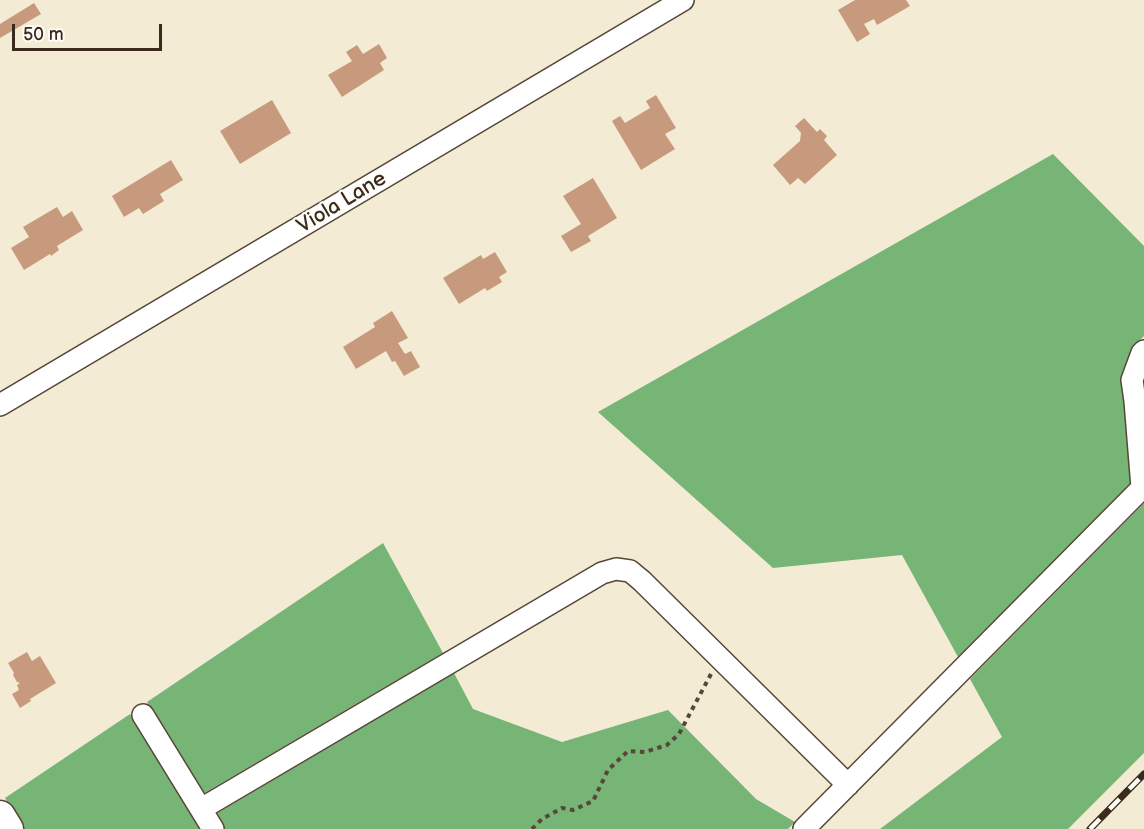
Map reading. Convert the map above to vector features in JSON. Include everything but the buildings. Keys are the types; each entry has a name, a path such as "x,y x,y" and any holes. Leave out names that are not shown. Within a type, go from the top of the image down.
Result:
{"street":[{"name":"Viola Lane","path":"0,405 683,0"},
{"path":"804,829 1143,487 1132,380 1144,351"},
{"path":"201,809 602,573 616,569 630,571 642,581 848,785"},
{"path":"143,714 213,829"},
{"path":"0,816 8,829"}],"path":[{"path":"532,829 542,819 562,808 573,810 593,801 608,770 628,751 645,752 667,745 673,740 679,734 719,657"}],"green space":[{"path":"1053,154 1144,246 1144,336 1132,348 1121,380 1131,483 958,657 902,555 773,568 598,412"},
{"path":"1144,503 1144,753 1068,829 880,829 1002,737 970,679"},
{"path":"383,543 443,653 203,794 147,702"},
{"path":"454,673 473,709 562,742 668,710 756,799 795,822 788,829 225,829 216,814"},
{"path":"130,714 200,829 23,829 5,798"}],"railway":[{"path":"1090,829 1144,774"}]}
